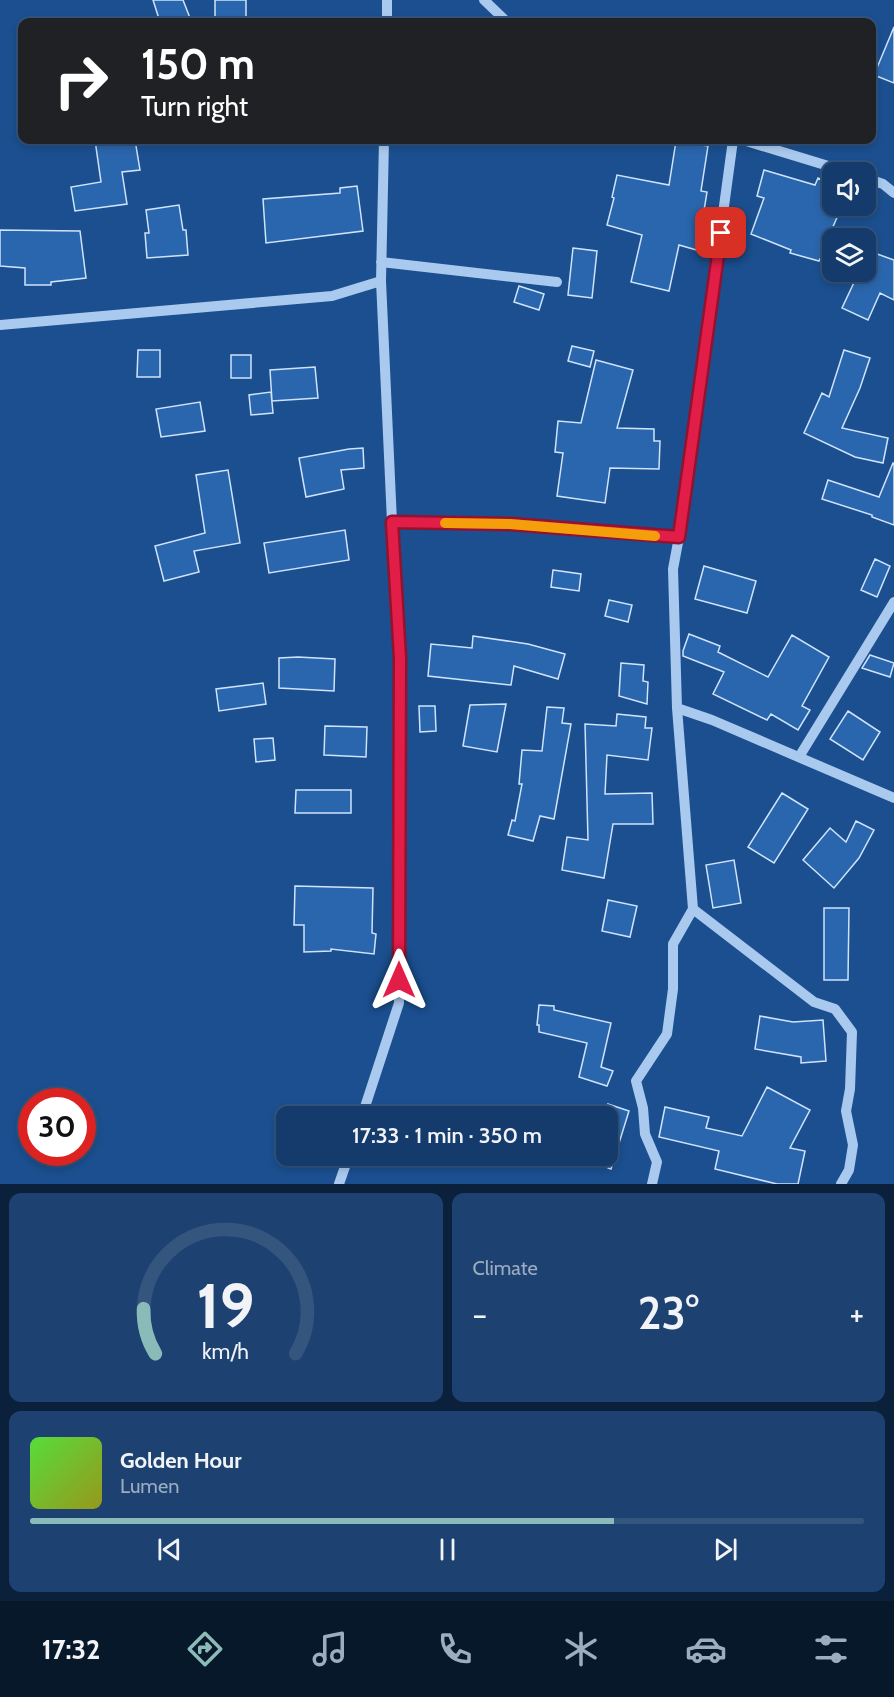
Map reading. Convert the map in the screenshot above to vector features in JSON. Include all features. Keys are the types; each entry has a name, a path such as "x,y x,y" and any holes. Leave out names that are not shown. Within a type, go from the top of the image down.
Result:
{"street":[{"path":"387,0 387,18"},
{"path":"484,0 503,18"},
{"path":"365,1106 399,1003 400,658 381,281 384,144"},
{"path":"652,1184 657,1162 645,1134 643,1108 636,1081 667,1034 673,989 673,944 693,909 677,708 673,569 732,144"},
{"path":"756,144 822,164"},
{"path":"876,182 894,193"},
{"path":"381,261 557,282"},
{"path":"0,324 332,296 381,281"},
{"path":"392,522 510,524 679,537"},
{"path":"799,757 894,602"},
{"path":"677,708 712,720 894,798"},
{"path":"693,909 814,1002 836,1009 852,1032 850,1089 846,1111 853,1145 849,1170 841,1184"},
{"path":"339,1184 345,1166"}],"building":[{"path":"153,0 183,0 190,18 159,18"},
{"path":"215,0 246,0 246,18 215,18"},
{"path":"894,27 894,83 876,76 876,70"},
{"path":"96,144 136,144 140,170 122,172 127,204 75,211 71,187 101,182"},
{"path":"676,144 708,146 701,191 707,192 701,229 705,231 700,251 679,245 669,291 631,282 642,235 607,225 617,175 669,185"},
{"path":"764,170 815,185 818,178 822,180 822,216 838,216 832,228 822,228 822,260 790,253 791,250 751,234 764,198 757,196"},
{"path":"357,186 363,231 266,243 263,199 340,193 340,188"},
{"path":"179,205 183,230 186,230 188,255 147,258 145,233 149,233 146,210"},
{"path":"0,230 80,231 86,278 51,282 51,285 25,285 25,268 0,266"},
{"path":"573,248 597,251 592,298 568,295"},
{"path":"876,254 894,260 894,300 880,293 868,320 842,308 854,282 876,282"},
{"path":"519,286 544,294 539,310 514,302"},
{"path":"572,346 594,351 590,367 568,361"},
{"path":"138,350 160,350 160,377 137,377"},
{"path":"844,350 870,358 860,388 842,428 888,438 883,463 855,457 804,433 822,393 829,397"},
{"path":"231,355 251,355 251,378 231,378"},
{"path":"596,360 633,370 617,428 654,429 654,441 660,441 659,469 610,468 605,503 557,496 563,453 555,452 558,421 581,423"},
{"path":"315,367 318,398 272,401 270,370"},
{"path":"271,392 273,413 251,415 249,395"},
{"path":"200,402 205,431 161,437 156,409"},
{"path":"363,448 364,468 341,470 344,489 306,497 299,458"},
{"path":"893,463 894,525 872,517 872,515 822,499 828,480 879,497"},
{"path":"228,470 240,543 194,551 199,572 164,581 155,546 205,533 196,475"},
{"path":"345,530 349,560 269,573 264,543"},
{"path":"875,559 890,566 877,597 861,590"},
{"path":"704,566 756,581 747,613 695,599"},
{"path":"553,570 581,574 579,591 551,587"},
{"path":"609,600 632,605 628,622 605,616"},
{"path":"689,634 720,646 718,652 768,677 792,635 829,657 802,706 810,710 798,730 771,714 767,720 713,694 724,672 683,656"},
{"path":"473,636 528,644 565,654 558,679 514,666 511,685 428,676 431,644 472,648"},
{"path":"870,655 894,663 890,677 862,668"},
{"path":"279,658 335,659 334,691 279,688"},
{"path":"621,663 644,665 643,681 648,682 647,704 619,696"},
{"path":"263,683 266,704 219,711 216,689"},
{"path":"506,704 497,752 463,746 470,705"},
{"path":"419,706 435,706 436,731 420,732"},
{"path":"547,707 564,708 562,723 571,724 554,819 540,816 533,841 508,835 512,820 515,821 522,784 519,784 522,750 542,751"},
{"path":"848,711 880,732 863,760 830,739"},
{"path":"617,714 646,717 645,728 652,728 648,760 607,755 605,794 652,793 653,824 613,824 604,878 562,870 567,837 588,840 585,724 616,726"},
{"path":"325,726 367,727 366,757 324,755"},
{"path":"273,738 275,760 256,762 254,739"},
{"path":"296,790 351,790 351,813 295,813"},
{"path":"782,793 808,809 774,863 748,847"},
{"path":"856,821 874,830 859,858 834,888 803,860 830,828 846,842"},
{"path":"734,860 741,903 713,908 706,865"},
{"path":"295,886 373,888 372,933 376,934 374,954 331,949 331,951 304,952 304,925 294,925"},
{"path":"608,900 637,906 630,937 602,931"},
{"path":"824,908 849,908 848,980 824,980"},
{"path":"539,1005 554,1006 554,1010 611,1023 601,1067 613,1071 607,1086 579,1077 587,1043 539,1032 539,1025 537,1025"},
{"path":"760,1016 793,1022 823,1020 826,1061 801,1063 801,1057 755,1049"},
{"path":"767,1087 810,1110 790,1148 805,1151 798,1184 777,1184 715,1169 719,1151 659,1137 665,1107 709,1117 706,1128 742,1136"},
{"path":"618,1107 629,1111 618,1146"}],"slow traffic":[{"path":"445,523 510,524 655,536"}],"route":[{"path":"399,980 400,658 392,522 510,524 679,537 721,233"}]}
